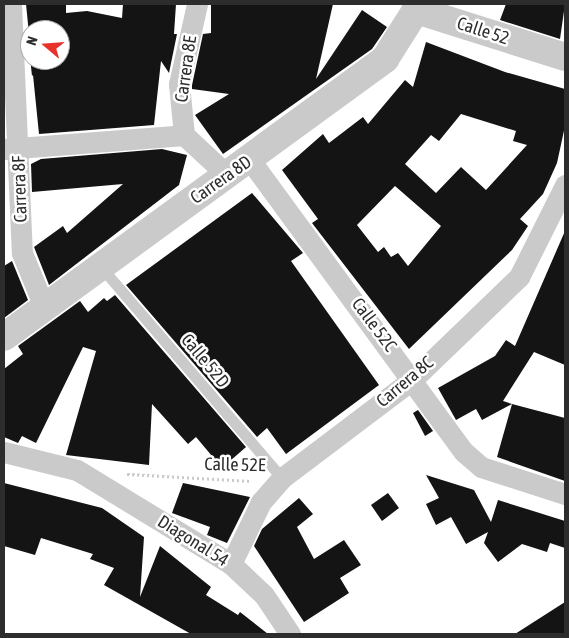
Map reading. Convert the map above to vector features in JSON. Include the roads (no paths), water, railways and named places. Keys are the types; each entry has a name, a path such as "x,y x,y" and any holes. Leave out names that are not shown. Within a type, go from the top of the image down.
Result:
{"street":[{"name":"Carrera 8F","path":"11,4 12,149 22,253 44,310"},
{"name":"Carrera 8E","path":"184,135 179,84 197,4"},
{"name":"Calle 52","path":"411,6 565,57"},
{"name":"Carrera 8D","path":"4,337 250,160 385,59 411,6"},
{"path":"12,149 184,135 227,175"},
{"name":"Calle 52C","path":"250,160 414,378 464,452 481,467 565,494"},
{"name":"Carrera 8C","path":"231,564 261,502 282,478 414,378 519,277 565,185"},
{"name":"Diagonal 54","path":"4,452 93,478 231,564 264,595 290,634"}],"lane":[{"name":"Calle 52D","path":"101,267 282,478"}]}
